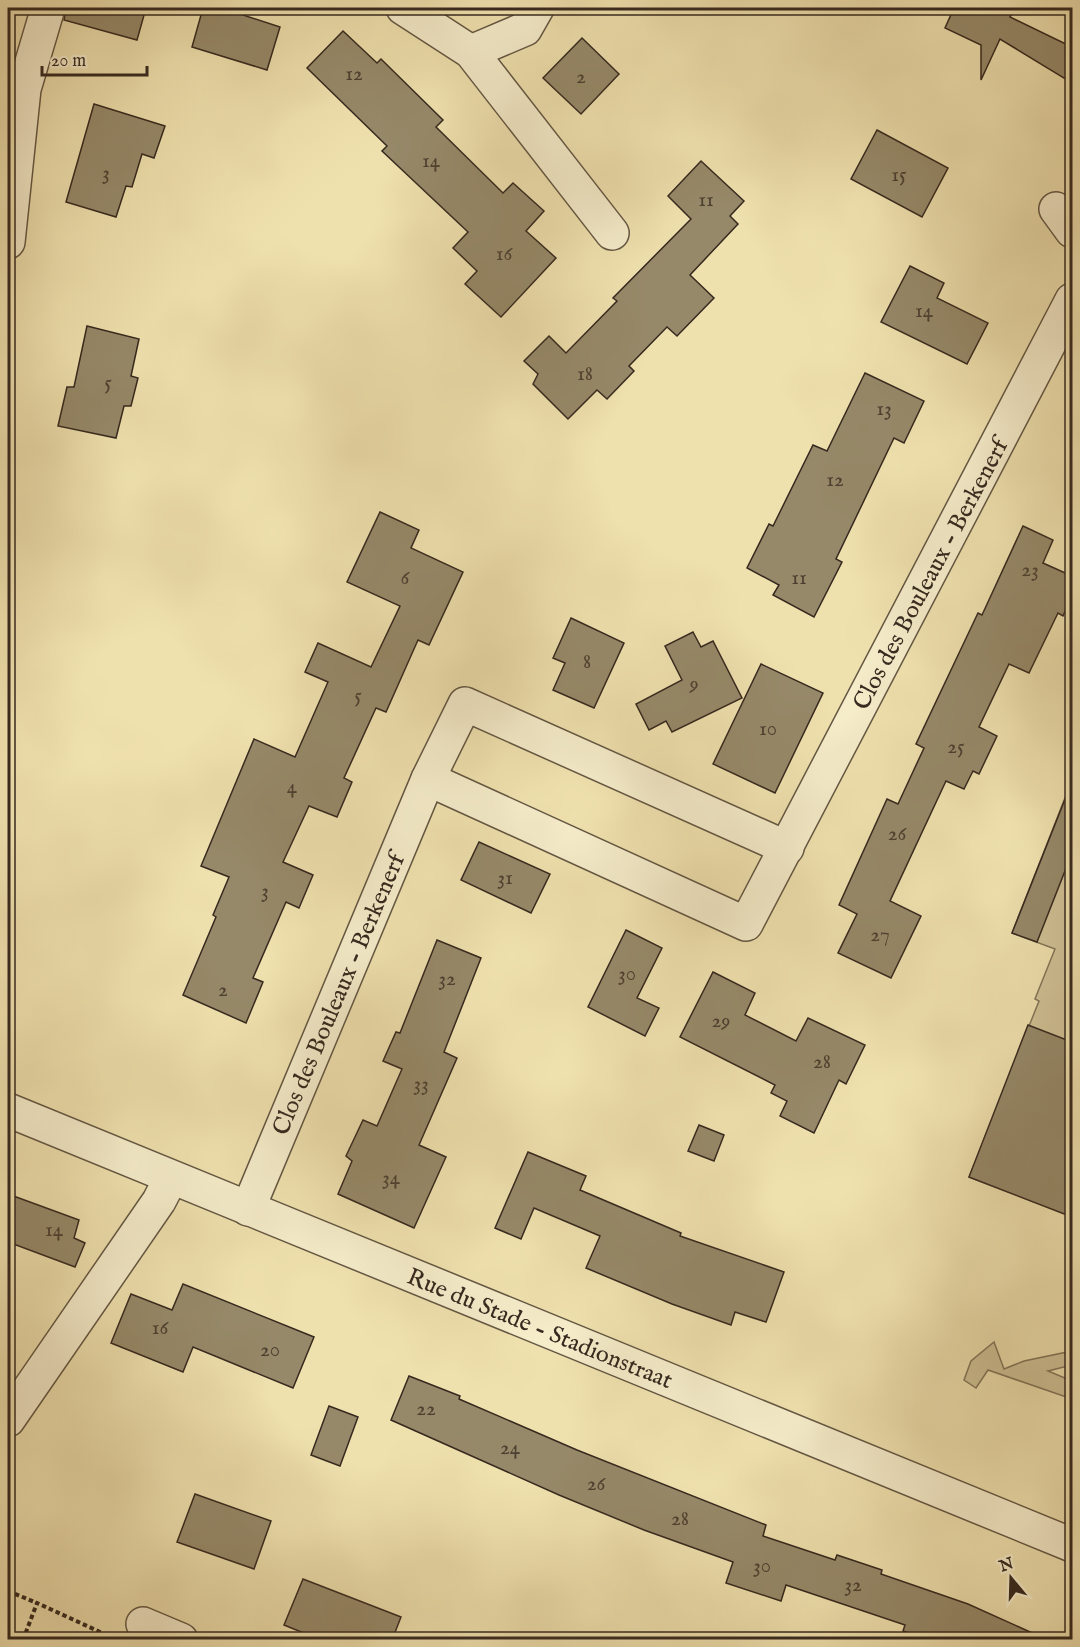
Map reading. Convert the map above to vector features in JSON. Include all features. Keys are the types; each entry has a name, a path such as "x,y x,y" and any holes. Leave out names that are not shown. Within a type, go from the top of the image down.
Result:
{"street":[{"path":"8,242 24,89 48,8"},
{"path":"403,8 471,52 612,233"},
{"path":"471,52 525,29 537,8"},
{"name":"Clos des Bouleaux - Berkenerf","path":"428,779 746,924 1072,300"},
{"name":"Clos des Bouleaux - Berkenerf","path":"248,1209 428,779 465,704 787,848"},
{"name":"Rue du Stade - Stadionstraat","path":"8,1110 1072,1545"},
{"path":"8,1420 152,1211 171,1178"},
{"path":"130,1632 181,1640"}],"path":[{"path":"8,1591 37,1603 130,1632"},
{"path":"23,1640 37,1603"}],"shaded area":[{"path":"1072,780 1072,1217 969,1177 1039,1001 1035,999 1055,949 1012,933"},
{"path":"994,1342 1004,1369 1024,1361 1072,1351 1072,1365 1048,1371 1072,1381 1072,1399 988,1370 976,1388 964,1380 971,1361"}],"building":[{"path":"66,8 146,8 137,40 64,20"},
{"path":"203,8 238,8 237,13 280,27 267,70 192,47"},
{"path":"954,8 1015,8 1010,17 1072,47 1072,83 1000,39 981,80 981,45 945,28"},
{"path":"343,31 377,63 381,59 443,120 436,127 503,193 513,183 544,211 526,231 556,258 501,317 465,284 477,271 453,248 468,232 382,151 387,146 307,68"},
{"path":"582,38 619,74 581,114 543,78"},
{"path":"94,104 165,126 154,158 142,154 132,187 126,186 116,217 66,202"},
{"path":"877,130 948,168 922,217 851,179"},
{"path":"701,161 744,201 730,216 738,224 690,275 714,298 677,336 667,327 629,366 634,371 607,399 597,390 568,419 533,384 538,374 524,361 549,336 566,353 617,301 613,298 691,219 668,196"},
{"path":"910,266 944,283 937,298 988,323 967,364 881,322"},
{"path":"87,326 139,339 131,376 138,378 131,406 124,406 116,438 58,426 67,387 74,387"},
{"path":"865,373 924,401 904,443 894,438 836,559 842,562 814,617 773,595 779,585 747,568 769,524 773,526 813,445 827,451"},
{"path":"380,512 419,530 411,548 463,572 429,645 418,640 386,712 376,708 344,778 352,782 337,817 309,806 283,862 313,875 299,908 286,902 253,978 263,982 246,1023 183,995 216,917 213,915 229,877 201,866 254,739 295,757 328,682 305,672 318,643 371,667 400,606 347,582"},
{"path":"1023,526 1053,540 1043,563 1072,576 1072,595 1063,616 1058,613 1029,673 1009,664 979,727 997,736 979,774 973,771 964,789 946,781 890,901 921,916 891,978 838,953 857,914 839,905 887,799 898,804 924,748 916,744 978,613 982,615"},
{"path":"571,618 624,643 594,708 553,690 565,663 553,658"},
{"path":"693,632 701,647 713,641 742,698 672,732 666,721 649,730 636,704 682,680 665,646"},
{"path":"761,664 823,693 775,793 713,764"},
{"path":"1071,784 1072,853 1037,942 1012,933"},
{"path":"479,842 550,874 531,913 461,880"},
{"path":"626,930 662,948 637,998 659,1008 645,1036 588,1007"},
{"path":"437,940 481,958 444,1052 457,1058 419,1145 446,1157 414,1228 338,1194 352,1161 346,1156 363,1120 377,1126 402,1069 383,1061 396,1032 400,1033"},
{"path":"713,972 755,993 745,1015 796,1041 808,1018 865,1045 846,1084 839,1080 814,1133 780,1116 787,1101 771,1093 775,1085 680,1037"},
{"path":"1028,1025 1072,1042 1072,1217 969,1177"},
{"path":"699,1125 724,1135 714,1161 688,1151"},
{"path":"528,1152 586,1176 580,1190 681,1233 680,1236 784,1272 766,1322 735,1312 731,1325 672,1304 586,1268 600,1236 534,1208 521,1239 495,1228"},
{"path":"8,1194 79,1220 74,1238 85,1243 75,1267 8,1242"},
{"path":"183,1284 314,1337 293,1388 193,1347 183,1372 111,1343 131,1294 172,1310"},
{"path":"409,1376 460,1396 459,1399 577,1450 766,1525 763,1536 835,1560 837,1555 882,1570 881,1574 968,1604 1048,1640 929,1640 903,1631 905,1625 786,1585 781,1601 726,1583 733,1562 644,1530 559,1495 391,1420"},
{"path":"329,1406 358,1417 340,1466 311,1455"},
{"path":"195,1494 271,1521 254,1569 177,1542"},
{"path":"303,1579 401,1617 392,1640 321,1640 284,1625"}]}
